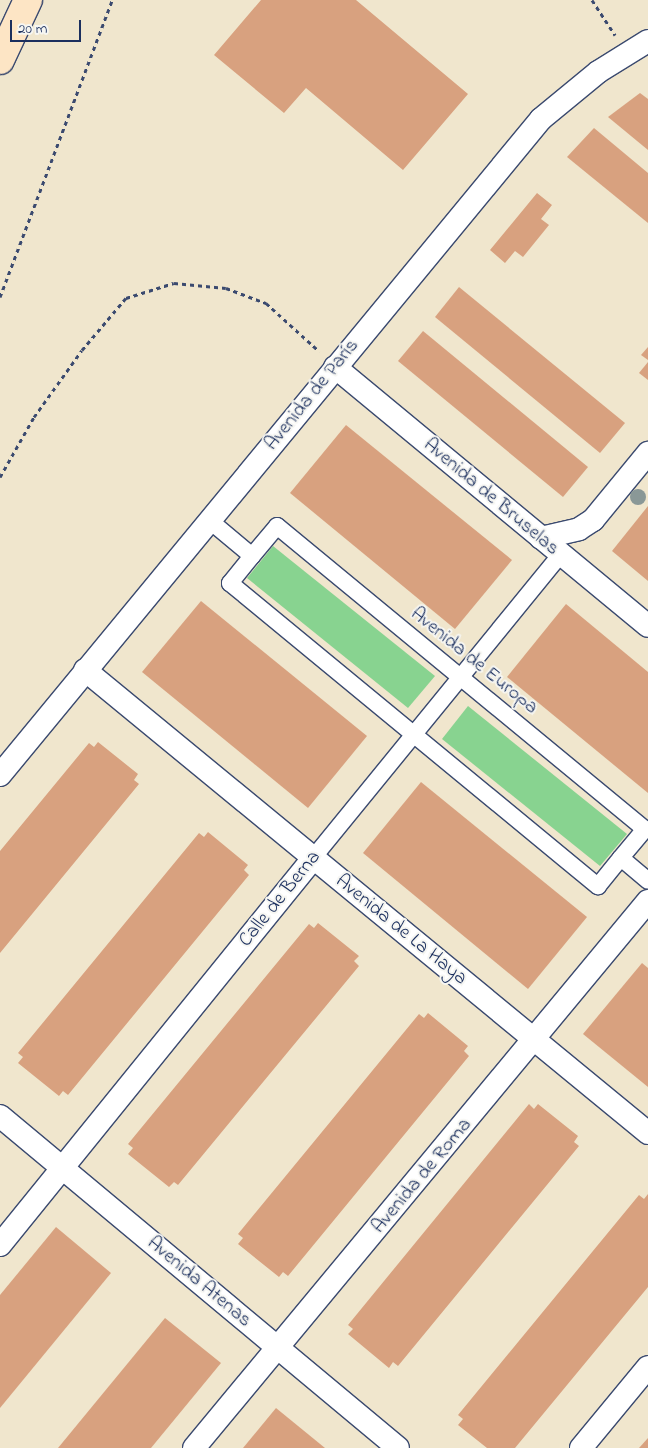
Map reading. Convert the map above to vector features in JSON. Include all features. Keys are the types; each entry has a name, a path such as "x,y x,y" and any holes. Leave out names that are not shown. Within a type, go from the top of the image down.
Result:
{"main road":[{"path":"0,60 28,0"}],"street":[{"name":"Avenida de París","path":"0,775 541,119 626,53 648,41"},
{"name":"Avenida de Bruselas","path":"335,367 648,626"},
{"path":"541,538 579,529 593,520 648,453"},
{"path":"209,520 252,556"},
{"name":"Avenida de Europa","path":"276,526 645,829 598,886 230,583 252,556 276,526"},
{"name":"Calle de Berna","path":"0,1245 561,554"},
{"name":"Avenida de La Haya","path":"85,670 648,1133"},
{"path":"621,858 648,880"},
{"name":"Avenida de Roma","path":"194,1448 279,1349 648,901"},
{"name":"Avenida Atenas","path":"0,1116 398,1448"},
{"path":"581,1448 648,1367"}],"path":[{"path":"0,297 112,0"},
{"path":"592,0 626,53"},
{"path":"0,477 34,417 82,350 126,298 174,283 226,288 266,303 294,325 335,367"}],"green space":[{"path":"273,546 435,676 408,708 247,578"},
{"path":"468,706 627,834 600,866 442,739"}],"building":[{"path":"261,0 356,0 468,94 403,170 306,88 284,113 214,55"},
{"path":"640,93 648,99 648,150 608,117"},
{"path":"594,128 648,173 648,223 567,157"},
{"path":"537,193 552,205 541,219 549,225 523,257 515,251 505,263 490,250"},
{"path":"459,287 625,423 600,453 435,317"},
{"path":"423,331 588,467 563,497 398,361"},
{"path":"648,347 648,360 641,355"},
{"path":"648,362 648,380 639,373"},
{"path":"346,425 512,560 455,629 290,493"},
{"path":"648,506 648,581 612,551"},
{"path":"201,601 367,736 308,808 142,672"},
{"path":"566,604 648,672 648,793 507,677"},
{"path":"98,742 138,774 134,780 139,784 0,953 0,851 89,743 94,747"},
{"path":"421,782 587,917 528,989 363,853"},
{"path":"208,832 248,865 244,870 249,875 68,1095 63,1091 59,1096 18,1063 23,1057 18,1053 199,833 204,837"},
{"path":"318,923 359,956 354,961 359,966 178,1185 174,1182 169,1187 128,1154 133,1148 128,1144 309,924 314,928"},
{"path":"642,963 648,968 648,1087 583,1034"},
{"path":"428,1013 468,1046 464,1051 469,1056 288,1276 283,1272 279,1277 238,1244 243,1238 238,1234 419,1014 424,1018"},
{"path":"529,1104 534,1109 538,1104 578,1136 574,1142 579,1146 398,1366 393,1362 389,1368 348,1334 353,1329 348,1325"},
{"path":"648,1194 648,1287 515,1448 487,1448 458,1425 463,1419 458,1415 639,1195 644,1199"},
{"path":"56,1227 111,1273 0,1408 0,1295"},
{"path":"165,1318 221,1363 151,1448 58,1448"},
{"path":"276,1408 325,1448 243,1448"},
{"path":"648,1438 648,1448 639,1448"}]}
